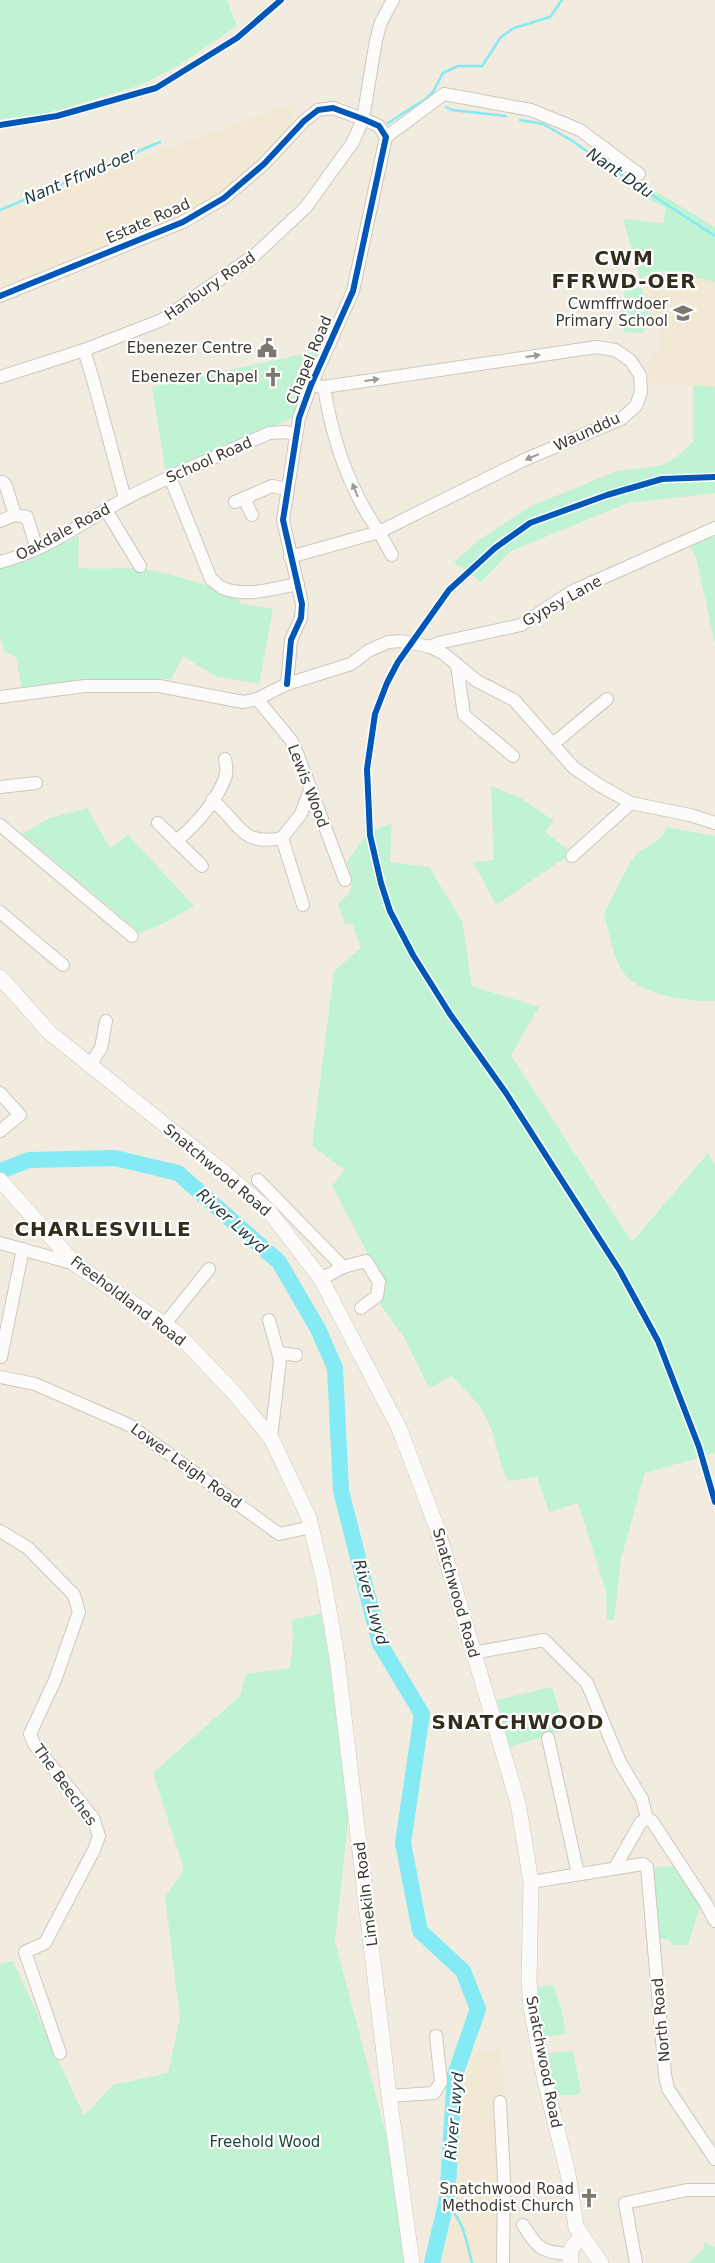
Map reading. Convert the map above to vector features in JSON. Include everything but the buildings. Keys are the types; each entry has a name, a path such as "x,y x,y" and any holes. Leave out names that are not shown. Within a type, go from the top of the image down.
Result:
{"main road":[{"name":"Snatchwood Road","path":"0,977 50,1033 220,1169 269,1211 321,1279 400,1428 437,1528 518,1803 526,1841 531,1882 529,1980 545,2081 568,2174 572,2211 576,2227 601,2263"},
{"name":"Freeholdland Road","path":"0,1180 74,1264 177,1333 229,1387 271,1438 312,1527"},
{"name":"Limekiln Road","path":"312,1527 324,1581 337,1658 389,2096 412,2263"},
{"path":"570,2259 573,2244 582,2237"}],"street":[{"name":"Hanbury Road","path":"0,377 84,350 162,320 256,254 306,207 353,142 363,119 376,40 381,22 393,0"},
{"path":"363,119 379,126 386,137 444,94 531,110 580,130 639,174"},
{"name":"Estate Road","path":"0,296 183,222 208,208 224,198 264,164 304,121 318,110 333,108 363,119"},
{"name":"Chapel Road","path":"288,684 291,640 301,618 302,604 283,520 299,418 317,386 353,291 386,137"},
{"name":"Waunddu","path":"317,386 597,347 615,350 630,360 640,375 641,392 636,406 621,419 524,460 379,532"},
{"path":"84,350 125,500"},
{"path":"317,386 327,409 341,456 362,508 392,555"},
{"name":"School Road","path":"125,500 269,433 286,432 296,435"},
{"path":"167,479 172,482 211,578 223,588 244,592 263,591 298,584"},
{"path":"0,482 3,482 6,486 15,516"},
{"path":"252,515 240,500 272,486 287,488"},
{"name":"Oakdale Road","path":"0,562 19,557 37,549 125,500"},
{"path":"106,510 140,566"},
{"path":"0,521 15,516 27,516 37,549"},
{"name":"Gypsy Lane","path":"428,647 438,643 521,625 571,592 715,528"},
{"path":"290,557 379,532"},
{"path":"0,697 95,686 159,686 244,702 258,699 288,684 351,664 374,648 388,642 400,641 428,647 456,664 477,681 514,700 574,768 631,803 690,815 715,823"},
{"path":"456,664 464,715 513,756"},
{"name":"Lewis Wood","path":"258,699 291,740 345,880"},
{"path":"553,744 608,699"},
{"path":"176,841 188,832 212,800 226,774 225,759"},
{"path":"0,787 36,783"},
{"path":"212,800 246,836 257,840 282,838 301,814 310,790"},
{"path":"572,856 631,803"},
{"path":"158,823 202,866"},
{"path":"0,826 36,854 132,936"},
{"path":"282,838 303,905"},
{"path":"0,912 63,965"},
{"path":"90,1065 101,1048 106,1021"},
{"path":"0,1093 20,1115 0,1131"},
{"path":"258,1180 343,1267"},
{"path":"0,1243 74,1264"},
{"path":"1,1357 23,1249"},
{"path":"321,1279 343,1267 366,1261 380,1282 377,1296 361,1308"},
{"path":"164,1325 209,1269"},
{"path":"269,1320 280,1360 271,1438"},
{"path":"279,1353 296,1355"},
{"name":"Lower Leigh Road","path":"0,1377 35,1384 129,1425 279,1534 312,1527"},
{"name":"The Beeches","path":"0,1531 28,1548 74,1595 79,1612 55,1680 30,1734 34,1744 93,1818 99,1836 94,1850 45,1943 25,1952 60,2053"},
{"path":"473,1653 544,1640 587,1683 620,1762 642,1799 647,1819"},
{"path":"548,1738 578,1874"},
{"path":"531,1882 618,1868 616,1864 636,1830 641,1822 647,1819"},
{"path":"647,1819 652,1821 705,1902 715,1921"},
{"name":"North Road","path":"618,1868 643,1864 647,1867 668,2089 715,2160"},
{"path":"389,2096 434,2093 441,2082 436,2036"},
{"path":"500,2102 504,2178 503,2263"},
{"path":"636,2263 625,2203 687,2190 714,2190"},
{"path":"523,2224 537,2247 570,2259"}],"shaded area":[{"path":"295,103 292,127 210,202 0,288 0,209"},
{"name":"Cwmffrwdoer Primary School","path":"660,271 715,282 715,387 648,383 648,370 645,366 662,344 640,278"},
{"path":"501,2048 510,2141 508,2263 440,2263 452,2218 457,2146 470,2057"}],"green space":[{"path":"0,0 227,0 237,26 176,67 138,86 42,115 0,119"},
{"path":"645,185 715,227 715,282 660,271 640,278 623,219 663,223 666,208 639,194"},
{"path":"642,288 648,306 648,323 642,333 625,332 621,328 621,304 624,300 625,290"},
{"path":"322,350 297,416 166,475 152,387"},
{"path":"693,385 715,387 715,493 628,503 511,551 481,582 454,562 479,540 529,507 617,471 659,466 674,459 693,442"},
{"path":"715,529 715,644 696,557 686,541"},
{"path":"79,536 78,568 155,571 240,596 239,603 273,609 259,684 215,676 183,656 171,679 82,681 22,690 16,657 5,652 0,636 0,566 50,549"},
{"path":"491,786 521,798 554,821 545,832 572,853 496,905 473,862 494,860"},
{"path":"87,808 110,848 128,835 194,906 164,923 140,933 22,834 48,819"},
{"path":"392,823 390,862 429,867 462,921 472,986 539,1007 511,1055 632,1242 708,1153 715,1166 715,1453 645,1473 621,1559 614,1620 607,1620 606,1592 578,1503 549,1512 537,1477 508,1481 489,1423 474,1400 452,1376 429,1388 404,1337 380,1304 386,1288 332,1186 345,1170 312,1146 334,971 361,948 352,923 345,925 338,904 348,894 352,885 347,861 369,832"},
{"path":"667,827 715,836 715,1001 690,1000 662,995 637,984 627,977 620,967 613,948 604,914 633,859 640,851 661,837"},
{"name":"Freehold Wood","path":"323,1613 350,1804 335,1941 420,2263 0,2263 0,1964 13,1961 84,2116 113,2085 168,2073 180,2018 165,1897 184,1870 153,1773 240,1696 246,1674 289,1668 293,1638 291,1620"},
{"path":"552,1687 565,1730 510,1747 497,1700"},
{"path":"673,1866 700,1907 688,1945 673,1945 668,1939 658,1939 650,1868"},
{"path":"553,1985 561,2007 566,2034 543,2037 537,1987"},
{"path":"573,2051 581,2092 577,2095 555,2095 547,2053"},
{"path":"704,2243 715,2247 715,2263 688,2263 703,2250"}],"waterway":[{"name":"Nant Ffrwd-oer","path":"388,123 427,98 433,92 443,73 458,66 482,66 501,37 514,28 550,17 562,0"},
{"name":"Nant Ddu","path":"446,107 452,110 506,116"},
{"name":"Nant Ddu","path":"520,120 543,124 571,140 715,236"},
{"name":"Nant Ffrwd-oer","path":"0,210 160,142"},
{"name":"River Lwyd","path":"0,1171 29,1160 115,1158 178,1173 279,1262 318,1329 335,1368 341,1491 380,1644 422,1714 403,1843 420,1931 463,1971 478,2009 455,2075 447,2199 432,2263"},
{"path":"446,2205 461,2224 472,2263"}],"cycle path":[{"path":"0,125 57,116 156,88 237,38 281,0"},
{"path":"0,296 183,222 224,198 264,164 304,121 318,110 333,108 379,126 386,137 353,291 311,385 299,418 283,520 302,604 301,618 291,640 287,684"},
{"path":"715,477 662,479 607,495 530,523 495,548 449,590 398,662 387,683 375,714 367,769 370,835 381,883 390,911 413,955 450,1014 506,1093 620,1271 658,1341 699,1447 715,1502"}],"place":[{"name":"Cwmffrwdoer Primary School","path":"683,313"},
{"name":"Ebenezer Centre","path":"267,348"},
{"name":"Ebenezer Chapel","path":"273,377"},
{"name":"Snatchwood Road Methodist Church","path":"589,2198"}],"district":[{"name":"CWM FFRWD-OER","path":"624,270"},
{"name":"CHARLESVILLE","path":"103,1229"},
{"name":"SNATCHWOOD","path":"518,1722"}]}
